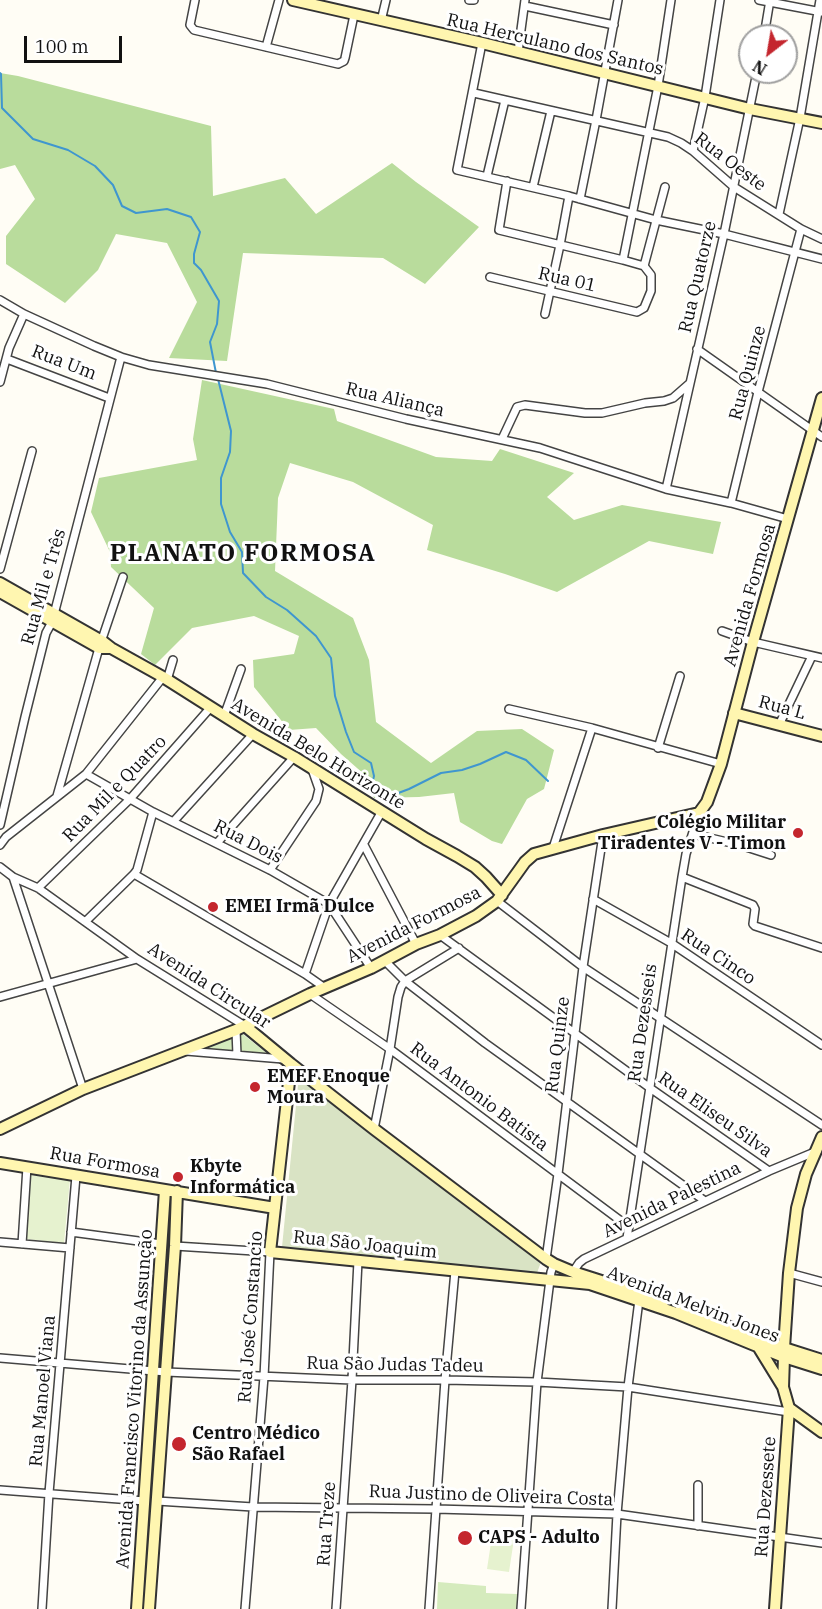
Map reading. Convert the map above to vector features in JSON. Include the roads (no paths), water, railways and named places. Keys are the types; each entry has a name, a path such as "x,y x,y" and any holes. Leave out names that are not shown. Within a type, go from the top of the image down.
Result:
{"main road":[{"name":"Rua Herculano dos Santos","path":"293,0 482,43 750,109 822,123"},
{"path":"818,434 822,398"},
{"name":"Avenida Formosa","path":"0,1129 83,1089 240,1028 371,968 416,944 440,935 476,916 499,898 529,857 534,854 699,813 707,802 721,764 788,519 818,434"},
{"name":"Avenida Belo Horizonte","path":"0,583 53,618"},
{"name":"Avenida Belo Horizonte","path":"0,592 165,678 253,734 475,867 486,877 499,898"},
{"name":"Rua L","path":"734,713 822,736"},
{"name":"Avenida Circular","path":"240,1028 550,1262"},
{"name":"Rua José Constancio","path":"270,1252 288,1062"},
{"name":"Rua Dezessete","path":"783,1388 789,1274 797,1208 802,1186 822,1137"},
{"name":"Rua Formosa","path":"0,1163 275,1208"},
{"name":"Avenida Francisco Vitorino da Assunção","path":"149,1609 145,1500 165,1190"},
{"name":"Avenida Francisco Vitorino da Assunção","path":"137,1609 157,1501 177,1191"},
{"name":"Rua São Joaquim","path":"270,1252 551,1279"},
{"name":"Avenida Melvin Jones","path":"550,1262 573,1272 652,1297 822,1369"},
{"name":"Avenida Melvin Jones","path":"551,1279 590,1284 639,1300 759,1348 822,1360"},
{"name":"Rua Dezessete","path":"759,1348 783,1388 789,1410 775,1609"},
{"path":"789,1410 822,1432"}],"street":[{"path":"195,0 190,25 194,30 338,64 345,58 354,15"},
{"path":"266,47 279,0"},
{"path":"381,21 386,0"},
{"path":"469,0 474,0"},
{"path":"580,199 618,0"},
{"path":"623,260 658,86 671,0"},
{"path":"693,151 705,97 720,0"},
{"path":"759,0 820,11"},
{"path":"779,214 800,118 820,11 820,0"},
{"path":"766,24 770,1"},
{"path":"518,52 525,3 614,25"},
{"path":"482,43 474,93 457,170 822,259"},
{"name":"Rua Quatorze","path":"666,489 724,234 755,84"},
{"name":"Rua Oeste","path":"474,93 668,137 693,151 734,187 801,229 822,238"},
{"path":"487,176 505,100"},
{"path":"533,187 551,111"},
{"path":"507,181 499,230 644,266 665,187"},
{"path":"545,314 569,196"},
{"name":"Rua Quinze","path":"731,503 801,229"},
{"name":"Rua 01","path":"490,277 637,312 644,308 651,291 651,274 644,266"},
{"name":"Rua Aliança","path":"0,300 24,314 94,346 149,365 267,384 406,419 540,448 666,489 731,503 788,519"},
{"path":"0,382 8,359 9,348 24,314"},
{"path":"697,349 818,434"},
{"name":"Rua Mil e Três","path":"0,825 46,633 53,618 121,357"},
{"name":"Rua Um","path":"8,359 109,399"},
{"path":"502,439 517,407 525,405 585,414 602,413 673,398 690,382"},
{"path":"0,569 32,451"},
{"path":"57,797 101,644 123,577"},
{"path":"722,631 753,642 822,658"},
{"path":"778,725 812,656"},
{"path":"0,845 3,835 86,774 165,678 173,660"},
{"path":"224,716 241,669"},
{"path":"658,748 680,676"},
{"name":"Rua Mil e Quatro","path":"38,888 130,799 211,707"},
{"path":"509,709 592,728 721,764"},
{"path":"553,848 592,728"},
{"path":"173,822 253,734"},
{"path":"217,843 294,757"},
{"path":"270,870 316,801 319,789 312,769"},
{"name":"Rua Dois","path":"86,774 153,812 270,870 330,904 371,968"},
{"path":"305,974 330,904 382,811"},
{"path":"86,921 134,874 153,812"},
{"name":"Rua Dezesseis","path":"627,1239 682,877 686,854 699,813"},
{"path":"693,834 771,855"},
{"name":"Rua Quinze","path":"550,1262 574,1032 603,835"},
{"path":"364,845 416,944"},
{"name":"Avenida Circular","path":"0,867 13,877 38,888 137,959 240,1028"},
{"path":"134,874 325,988"},
{"path":"13,877 83,1089"},
{"path":"682,877 753,905 755,927 822,948"},
{"path":"499,898 583,967 822,1125"},
{"name":"Rua Cinco","path":"593,899 671,943 822,1045"},
{"name":"Rua Eliseu Silva","path":"440,935 650,1088 769,1171"},
{"path":"374,1129 401,987 405,981 459,948"},
{"path":"0,997 137,959"},
{"path":"385,961 405,981 485,1043 705,1201"},
{"name":"Rua Antonio Batista","path":"310,994 390,1049 629,1227"},
{"path":"237,1055 240,1028"},
{"path":"183,1051 288,1062"},
{"name":"Avenida Palestina","path":"573,1272 584,1259 769,1171 818,1151"},
{"path":"22,1244 27,1167"},
{"name":"Rua Manoel Viana","path":"42,1609 76,1176"},
{"path":"71,1232 161,1244"},
{"path":"0,1242 70,1248"},
{"name":"Rua São Joaquim","path":"175,1246 270,1252"},
{"name":"Rua José Constancio","path":"245,1609 264,1377 270,1252"},
{"name":"Rua Treze","path":"336,1609 352,1380 357,1261"},
{"path":"521,1609 537,1382 551,1279 550,1262"},
{"path":"429,1609 445,1380 456,1271"},
{"path":"789,1274 822,1282"},
{"path":"612,1609 616,1514 639,1300"},
{"name":"Rua São Judas Tadeu","path":"0,1358 166,1372 264,1377 537,1382 628,1387 789,1410"},
{"path":"698,1485 698,1526"},
{"path":"0,1490 145,1500"},
{"name":"Rua Justino de Oliveira Costa","path":"157,1501 253,1507 616,1514 822,1543"}],"waterway":[{"path":"0,73 2,108 33,139 68,150 95,166 113,185 122,206 136,213 167,209 191,217 200,232 194,263 201,270 219,301 217,324 210,342 216,373"},
{"path":"218,379 231,431 230,452 221,478 221,504 230,532 242,552 243,573 266,597 287,610 316,636 331,658 335,696 346,732 354,752 371,763 374,776 371,789 380,796 393,795 441,773 462,770 506,752 526,760 548,781"}],"place":[{"name":"Colégio Militar Tiradentes V - Timon","path":"798,833"},
{"name":"EMEI Irmã Dulce","path":"213,907"},
{"name":"EMEF Enoque Moura","path":"255,1087"},
{"name":"Kbyte Informática","path":"178,1177"},
{"name":"Centro Médico São Rafael","path":"179,1444"},
{"name":"CAPS - Adulto","path":"465,1538"}],"district":[{"name":"PLANATO FORMOSA","path":"243,554"}]}
